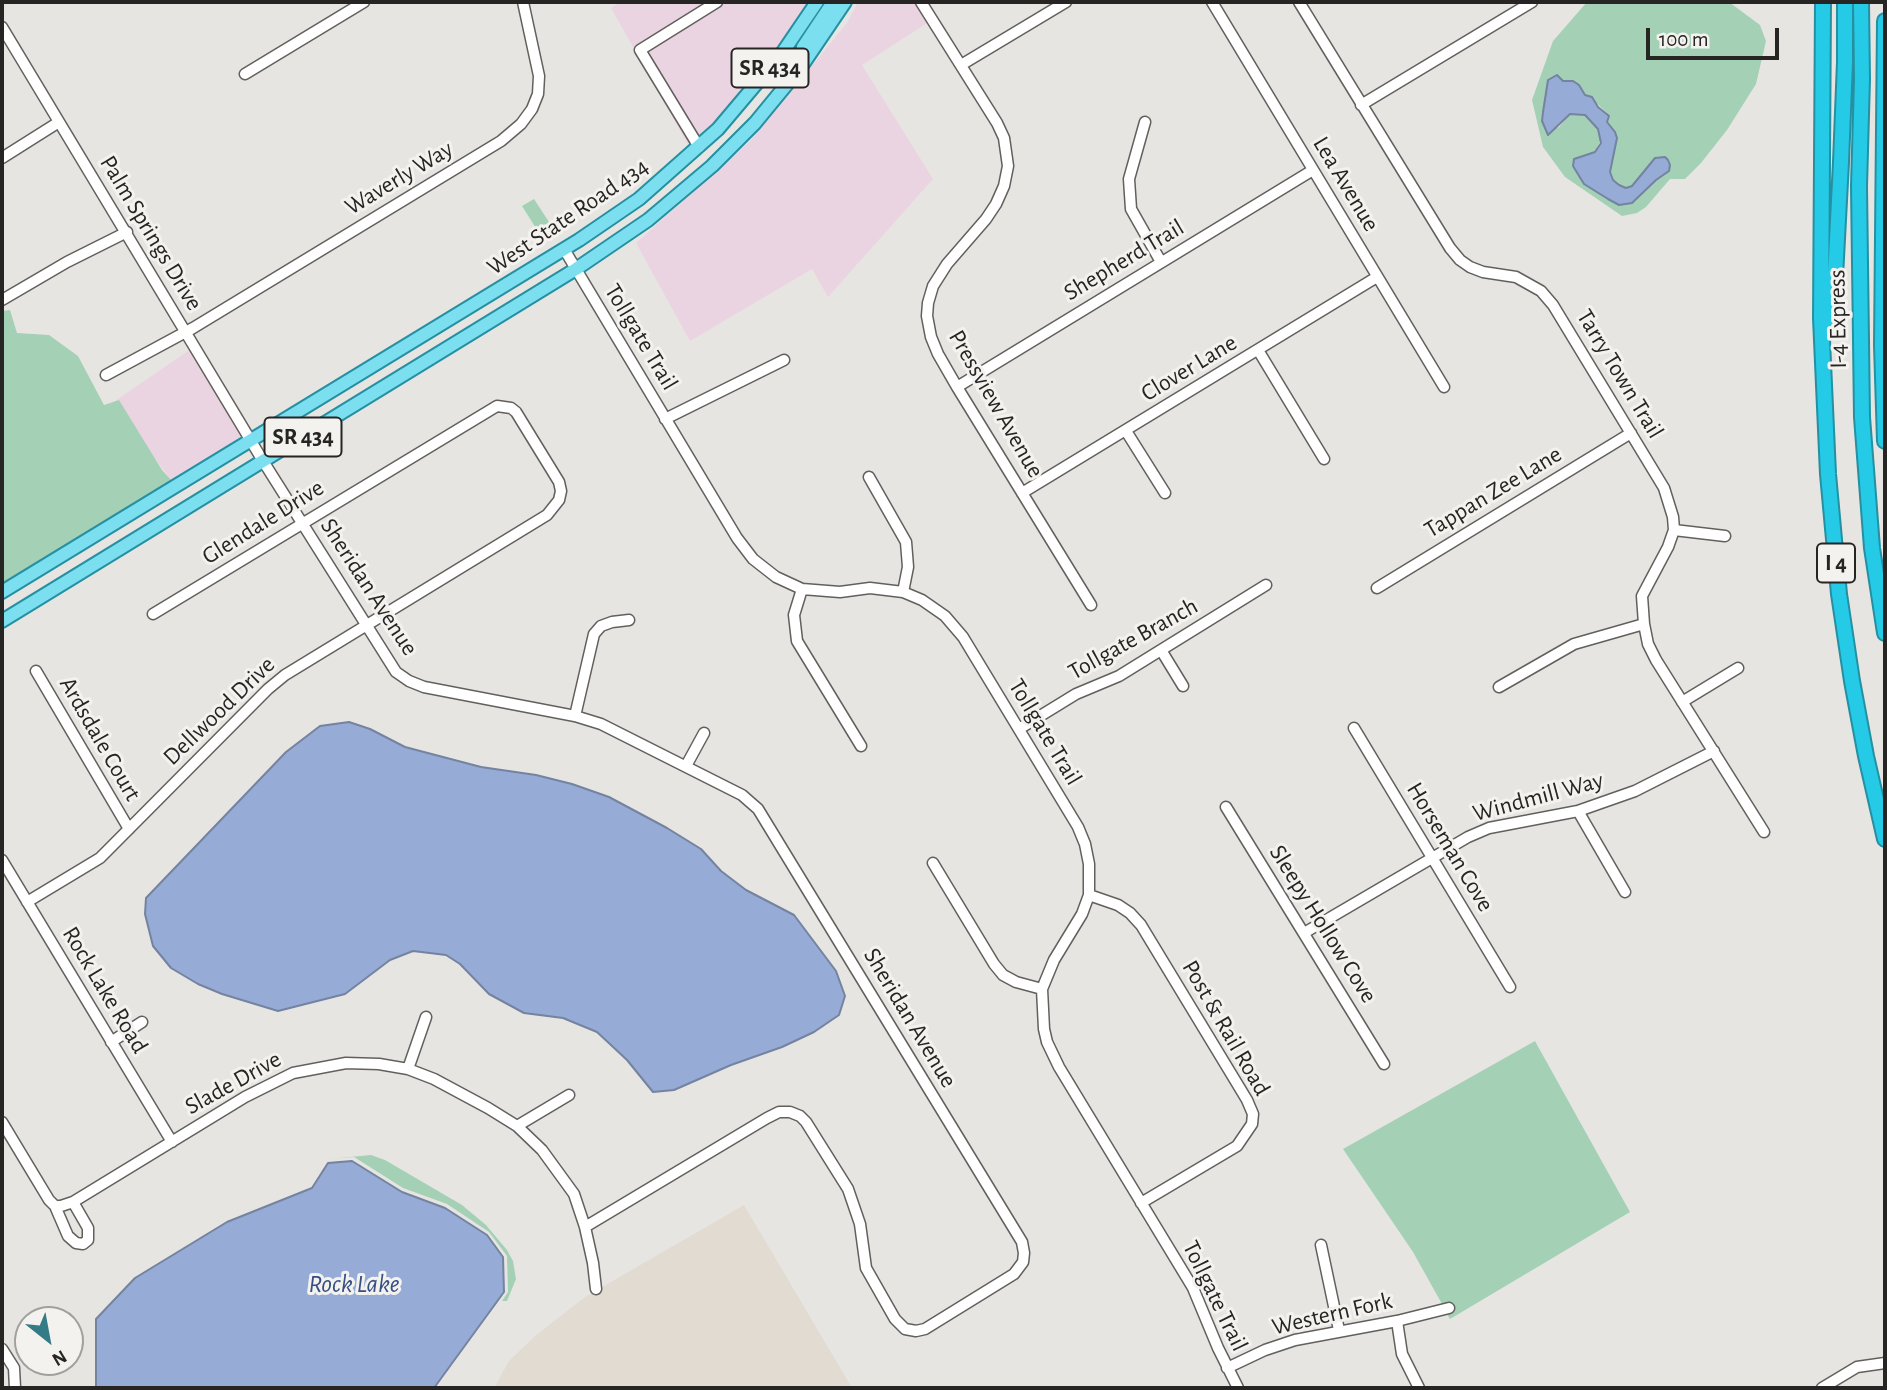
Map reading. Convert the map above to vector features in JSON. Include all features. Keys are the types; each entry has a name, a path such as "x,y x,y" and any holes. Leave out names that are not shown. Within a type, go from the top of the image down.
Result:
{"highway":[{"name":"I 4","path":"1823,2 1823,369 1828,474 1839,594 1866,756 1885,839"},
{"name":"I-4 Express","path":"1823,369 1834,296 1845,62 1844,2"},
{"name":"I-4 Express","path":"1861,2 1859,186 1862,417 1872,548 1885,634"},
{"path":"1885,21 1882,345 1885,441"},
{"path":"1883,179 1885,200"}],"main road":[{"name":"West State Road 434","path":"250,440 564,249 639,199 699,147 754,88 783,52 817,2"},
{"path":"801,67 803,47 833,2"},
{"name":"SR 434","path":"2,621 576,269 649,220 693,183 755,123 801,67 845,2"},
{"name":"SR 434","path":"2,592 250,440"}],"street":[{"path":"245,74 364,2"},
{"name":"Waverly Way","path":"106,375 186,332 501,141 521,124 532,109 538,94 539,76 523,2"},
{"path":"699,147 640,50 717,2"},
{"name":"Pressview Avenue","path":"921,2 1004,138 1008,166 1004,186 996,204 947,264 933,286 927,316 931,337 937,354 1091,605"},
{"path":"961,65 1066,2"},
{"name":"Lea Avenue","path":"1212,2 1444,387"},
{"name":"Tarry Town Trail","path":"1299,2 1450,248 1460,260 1483,272 1516,277 1541,290 1553,305 1664,488 1674,530"},
{"path":"1361,105 1532,2"},
{"name":"Palm Springs Drive","path":"2,27 263,461"},
{"path":"2,158 59,122"},
{"path":"1145,122 1129,179 1130,209 1161,262"},
{"name":"Shepherd Trail","path":"957,387 1313,170"},
{"path":"2,300 68,261 127,232"},
{"name":"Tollgate Trail","path":"564,249 744,549 763,569 788,584 802,589 840,592 870,588 903,592 928,604 955,626 1078,827 1086,844 1089,864 1088,895 1082,914 1054,960 1041,989 1044,1029 1053,1056 1193,1288 1238,1388"},
{"name":"Clover Lane","path":"1022,493 1377,277"},
{"path":"1258,350 1324,459"},
{"path":"665,419 784,360"},
{"name":"Dellwood Drive","path":"27,902 100,858 285,675 547,515 559,500 559,482 516,412 504,405"},
{"name":"Glendale Drive","path":"153,614 486,411 504,405"},
{"path":"1126,431 1165,493"},
{"name":"Tappan Zee Lane","path":"1377,588 1631,433"},
{"name":"Sheridan Avenue","path":"263,461 396,672 425,687 575,716 601,724 742,795 758,809 1022,1242 1023,1262 1014,1274 925,1329 905,1329 895,1319 866,1268 860,1224 848,1189 806,1122 790,1112 779,1112 767,1118 585,1227"},
{"path":"869,477 906,542 908,567 903,592"},
{"path":"1725,536 1674,530 1642,596 1644,624 1648,644 1656,660 1764,832"},
{"name":"Tollgate Branch","path":"1019,729 1076,694 1119,676 1266,585"},
{"path":"802,589 794,615 797,641 861,746"},
{"path":"575,716 594,634 601,626 629,620"},
{"path":"1499,687 1574,644 1644,624"},
{"path":"1161,650 1183,685"},
{"path":"1682,702 1738,668"},
{"name":"Ardsdale Court","path":"36,671 129,829"},
{"name":"Horseman Cove","path":"1354,728 1510,987"},
{"path":"686,766 704,733"},
{"name":"Windmill Way","path":"1304,933 1468,837 1489,828 1578,811 1634,791 1714,751"},
{"name":"Sleepy Hollow Cove","path":"1226,807 1384,1064"},
{"path":"1578,811 1625,892"},
{"name":"Rock Lake Road","path":"2,860 172,1142"},
{"path":"933,863 993,964 1003,975 1016,982 1041,989"},
{"name":"Post & Rail Road","path":"1088,895 1118,905 1141,925 1253,1114 1252,1124 1237,1146 1141,1203"},
{"path":"408,1069 426,1017"},
{"path":"111,1042 142,1023"},
{"name":"Slade Drive","path":"55,1206 73,1202 245,1097 293,1073 346,1063 379,1064 408,1069 459,1093 517,1126 542,1150 562,1174 574,1195 585,1227 596,1289"},
{"path":"517,1126 569,1095"},
{"path":"2,1122 55,1206 68,1236 76,1243 83,1244 88,1240 88,1227 73,1202"},
{"path":"1321,1245 1339,1330"},
{"name":"Western Fork","path":"1227,1368 1265,1350 1295,1340 1397,1321 1449,1308"},
{"path":"1397,1321 1402,1354 1419,1388"},
{"path":"2,1349 14,1368 15,1388"},
{"path":"1822,1388 1857,1367 1885,1363"}],"shaded area":[{"path":"621,2 707,2 634,48 693,145 690,148 611,8"},
{"path":"727,2 810,2 766,65 700,139 647,52"},
{"path":"858,2 916,2 929,22 862,65 933,179 828,297 812,269 690,341 636,243 751,140 847,23"},
{"path":"191,349 243,439 173,482 112,403"},
{"path":"744,1205 852,1388 494,1388 509,1361 534,1337 585,1297"}],"green space":[{"path":"1587,2 1729,2 1760,25 1766,41 1756,84 1727,130 1701,163 1685,179 1670,179 1646,207 1637,213 1622,216 1565,177 1543,147 1532,100 1553,41","holes":["1557,75 1563,81 1573,81 1607,113 1607,122 1617,138 1610,172 1613,180 1626,188 1632,186 1655,158 1670,165 1669,171 1638,198 1608,199 1602,195 1581,156 1595,152 1601,139 1598,129 1585,115 1570,114 1559,127 1547,131 1543,112 1548,80"]},
{"path":"534,199 551,225 539,233 522,206"},
{"path":"10,310 17,333 49,335 78,356 104,405 119,400 162,470 173,482 2,586 2,311"},
{"path":"1535,1041 1630,1212 1450,1319 1447,1314 1455,1311 1452,1302 1442,1304 1413,1252 1343,1149"},
{"path":"371,1155 385,1160 462,1205 486,1225 513,1261 516,1279 507,1301 502,1301 508,1292 507,1256 489,1232 447,1204 403,1188 354,1157 329,1159"}],"water":[{"path":"1557,75 1563,81 1573,81 1579,85 1585,95 1592,97 1598,107 1609,116 1607,122 1617,138 1610,172 1619,185 1626,188 1632,186 1655,158 1665,157 1668,160 1669,171 1632,203 1619,205 1584,184 1573,166 1574,159 1595,152 1601,143 1598,129 1585,115 1570,114 1548,135 1542,121 1543,112 1548,80"},
{"path":"349,722 370,729 405,747 481,767 536,775 572,784 609,797 667,828 701,849 721,871 746,890 794,915 836,971 845,996 839,1015 814,1032 782,1047 731,1065 674,1090 653,1092 627,1060 597,1032 563,1018 524,1013 489,994 460,964 446,955 413,951 390,960 345,994 278,1011 222,994 171,968 153,946 145,914 146,898 286,752 320,726"},
{"name":"Rock Lake","path":"352,1161 402,1192 445,1208 487,1235 503,1257 504,1292 434,1388 96,1388 96,1319 135,1278 227,1222 312,1188 328,1163"}]}
